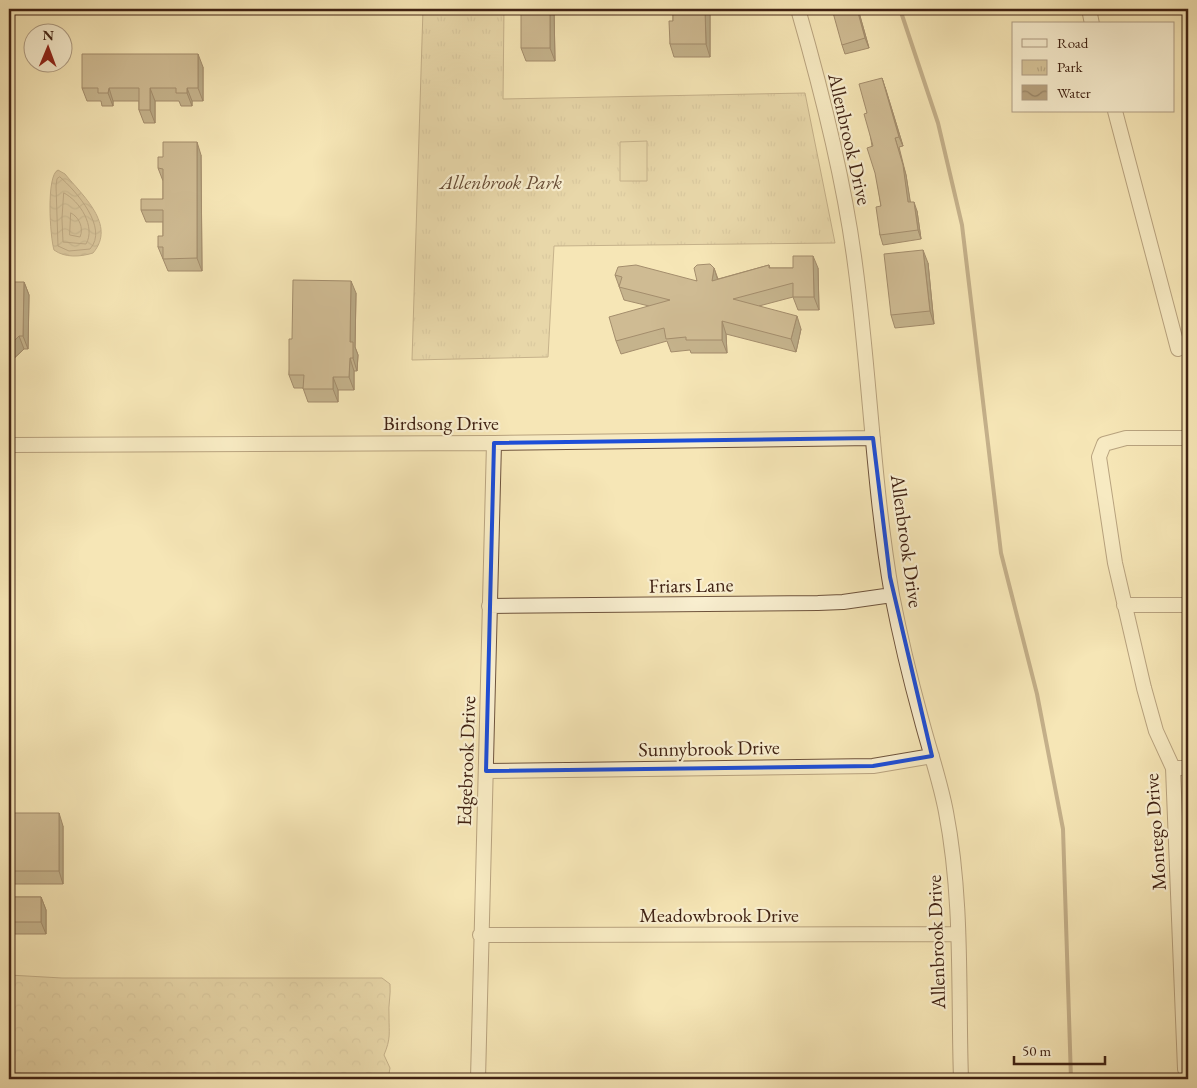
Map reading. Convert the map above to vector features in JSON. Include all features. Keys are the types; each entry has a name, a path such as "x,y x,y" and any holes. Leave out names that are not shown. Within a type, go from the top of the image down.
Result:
{"street":[{"name":"Allenbrook Drive","path":"798,9 827,120 845,200 855,264 892,595 941,785 952,847 957,934 961,1079"},
{"path":"1088,9 1091,22"},
{"path":"1115,112 1178,349"},
{"name":"Birdsong Drive","path":"9,445 494,443 873,438"},
{"name":"Montego Drive","path":"1188,438 1126,438 1104,444 1099,457 1115,562 1124,605 1156,731 1173,768 1184,931 1185,1069 1188,1077"},
{"name":"Edgebrook Drive","path":"478,1079 480,935 494,443"},
{"name":"Friars Lane","path":"489,606 818,604 892,595"},
{"path":"1124,605 1188,605"},
{"name":"Sunnybrook Drive","path":"486,771 873,766 932,756"},
{"path":"1173,768 1188,768"},
{"name":"Meadowbrook Drive","path":"480,935 957,934"}],"highlighted area":[{"path":"873,438 890,577 932,756 873,766 486,771 494,443"}],"green space":[{"name":"Allenbrook Park","path":"423,9 504,9 503,99 805,93 835,243 554,246 548,357 412,360"},
{"path":"647,141 647,181 620,181 620,142"},
{"path":"9,975 62,978 382,978 390,984 389,1036 384,1055 390,1068 388,1079 287,1073 117,1075 9,1073"}],"water":[{"path":"58,170 65,174 88,201 99,221 101,232 99,242 93,253 73,256 58,253 54,250 50,220 50,194 54,174"}],"building":[{"path":"521,9 550,9 550,48 521,48"},
{"path":"673,9 705,9 706,44 670,44 669,21 673,21"},
{"path":"832,9 857,9 865,38 842,45"},
{"path":"82,54 198,54 198,88 187,88 187,93 176,93 176,88 150,88 150,110 139,110 139,88 109,88 108,93 98,93 98,88 82,88"},
{"path":"882,78 899,137 895,138 903,165 908,202 914,202 918,230 880,235 876,207 881,206 875,173 867,148 873,146 864,114 867,113 859,84"},
{"path":"163,142 197,142 197,258 163,259 163,247 158,247 158,236 163,236 163,210 141,210 141,199 163,199 163,169 158,168 158,157 163,157"},
{"path":"923,250 930,311 891,315 884,254"},
{"path":"793,256 813,256 814,297 793,297 793,283 733,299 797,316 791,339 722,321 722,340 686,340 686,337 666,339 664,328 616,341 609,317 670,300 619,287 622,277 615,275 618,267 636,265 697,281 694,268 697,265 710,264 714,268 712,281 769,265 769,268 793,268"},
{"path":"293,280 351,281 350,342 353,342 353,358 350,358 349,377 333,377 333,389 303,389 304,375 289,375 289,339 292,339"},
{"path":"9,282 24,282 23,336 19,336 9,346"},
{"path":"9,813 59,813 59,871 9,871"},
{"path":"9,897 41,897 41,922 9,922"}],"waterway":[{"path":"900,9 938,123 962,225 1001,553 1037,694 1063,829 1071,1079"}]}
